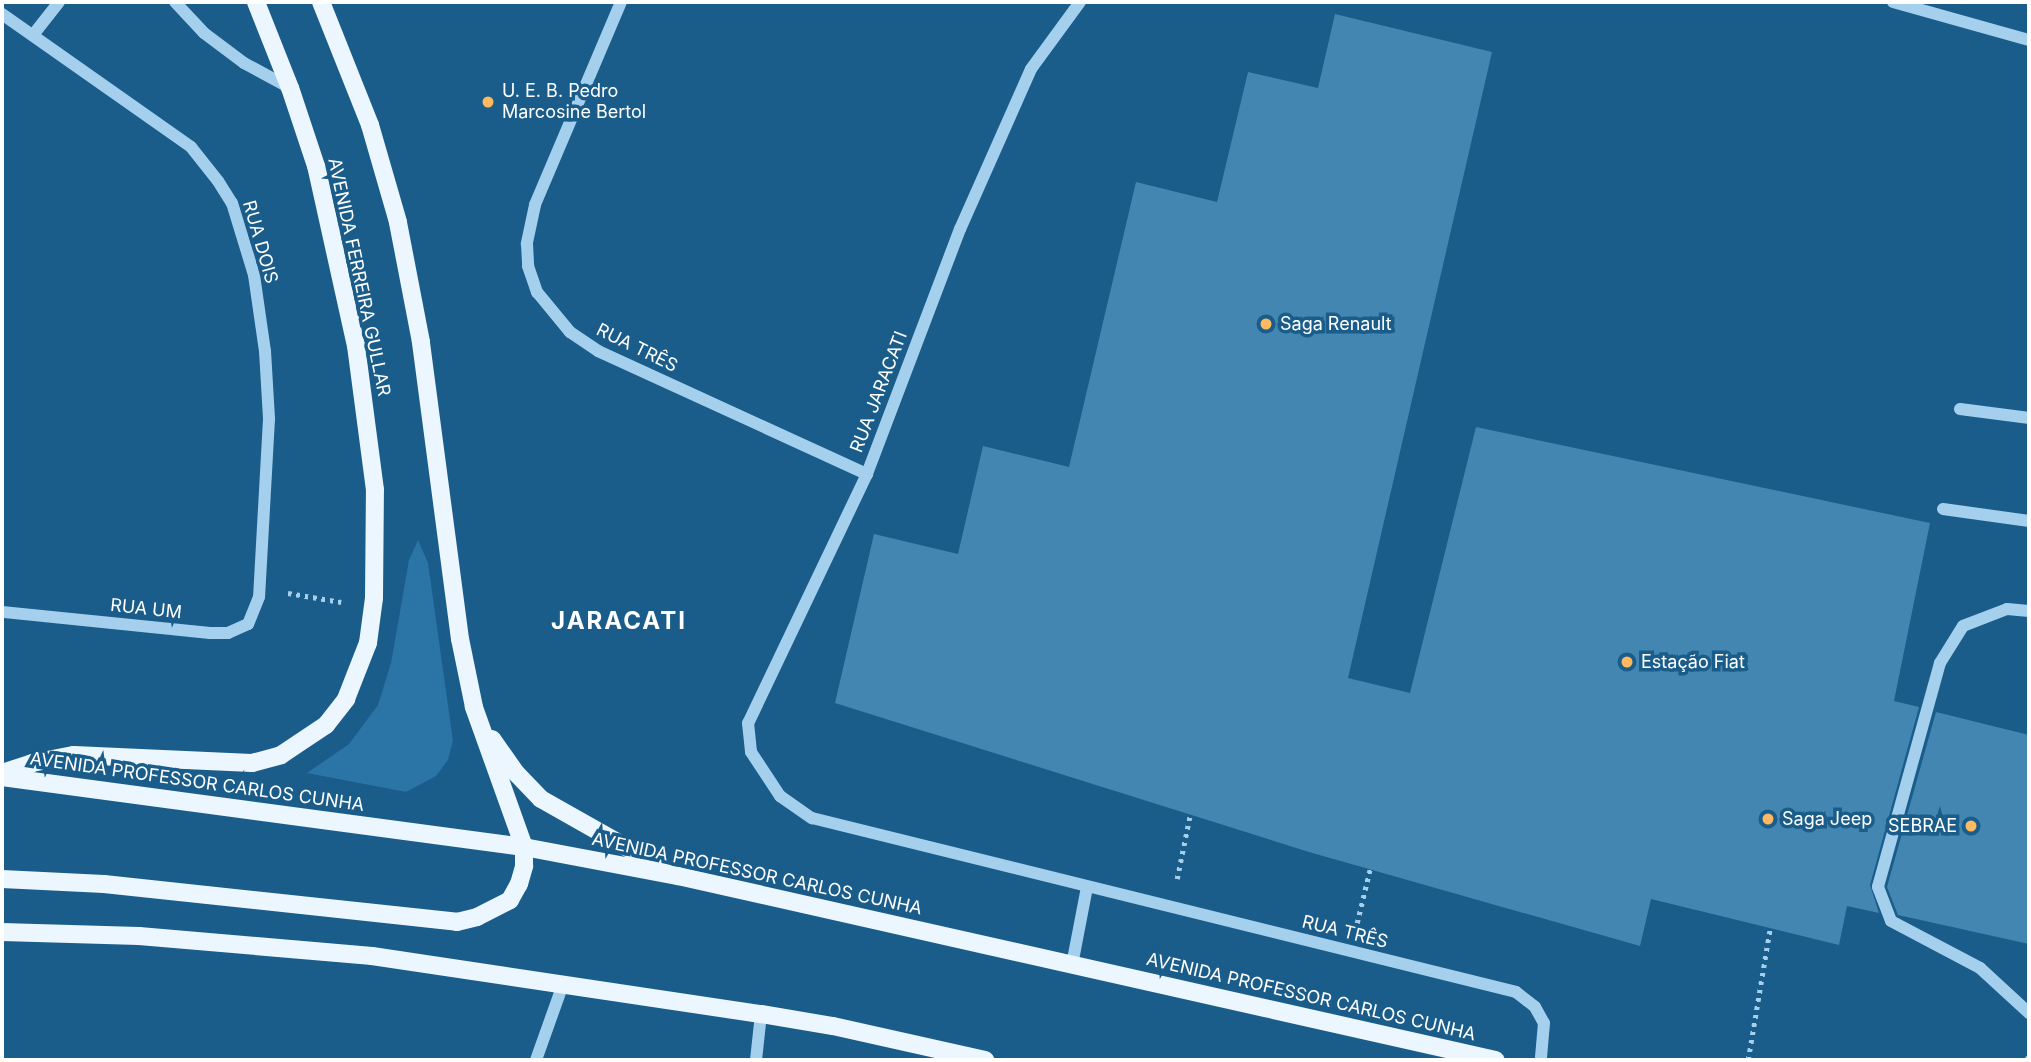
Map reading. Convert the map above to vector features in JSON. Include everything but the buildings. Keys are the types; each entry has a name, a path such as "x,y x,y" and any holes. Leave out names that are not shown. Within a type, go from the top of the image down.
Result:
{"main road":[{"name":"AVENIDA FERREIRA GULLAR","path":"2,775 32,763 74,755 252,763 281,755 326,725 346,699 358,674 368,643 374,598 375,490 370,438 356,346 319,179 290,88 256,2"},
{"path":"2,879 104,884 457,922 477,916 510,900 520,884 524,848 474,707 460,639 421,342 398,222 370,125 321,2"},
{"path":"474,707 516,773 541,799 678,876"},
{"name":"AVENIDA PROFESSOR CARLOS CUNHA","path":"2,775 524,848 678,876 1496,1060"},
{"path":"2,932 139,936 372,956 833,1026 985,1060"}],"street":[{"path":"33,35 59,2"},
{"path":"175,2 204,33 244,63 290,88"},
{"name":"RUA TRÊS","path":"621,2 535,205 527,244 528,266 537,292 570,332 598,351 867,474"},
{"name":"RUA JARACATI","path":"780,796 751,752 748,723 867,474 960,229 1031,69 1080,2"},
{"path":"1893,2 2029,40"},
{"name":"RUA DOIS","path":"2,14 191,146 232,203 254,275 265,351 269,419 259,589"},
{"path":"1960,409 2029,418"},
{"path":"1942,509 2029,521"},
{"name":"RUA UM","path":"2,612 228,632 248,624 255,612 259,589"},
{"path":"2029,611 2007,609 1963,626 1940,663 1878,887 1891,921 1980,968 2029,1013"},
{"name":"RUA TRÊS","path":"780,796 812,818 1516,992 1535,1007 1544,1023 1541,1060"},
{"path":"1072,965 1087,887"},
{"path":"536,1060 563,984"},
{"path":"756,1060 761,1014"}],"path":[{"path":"282,593 346,603"},
{"path":"1171,907 1190,815"},
{"path":"1350,951 1370,869"},
{"path":"1748,1060 1770,929"}],"shaded area":[{"path":"418,540 428,563 453,741 448,760 436,776 406,792 307,773 349,744 378,705 391,663 409,560"}],"place":[{"name":"U. E. B. Pedro Marcosine Bertol","path":"488,102"},
{"name":"Saga Renault","path":"1266,324"},
{"name":"Estação Fiat","path":"1627,662"},
{"name":"Saga Jeep","path":"1768,819"},
{"name":"SEBRAE","path":"1971,826"}],"district":[{"name":"JARACATI","path":"619,621"}]}
